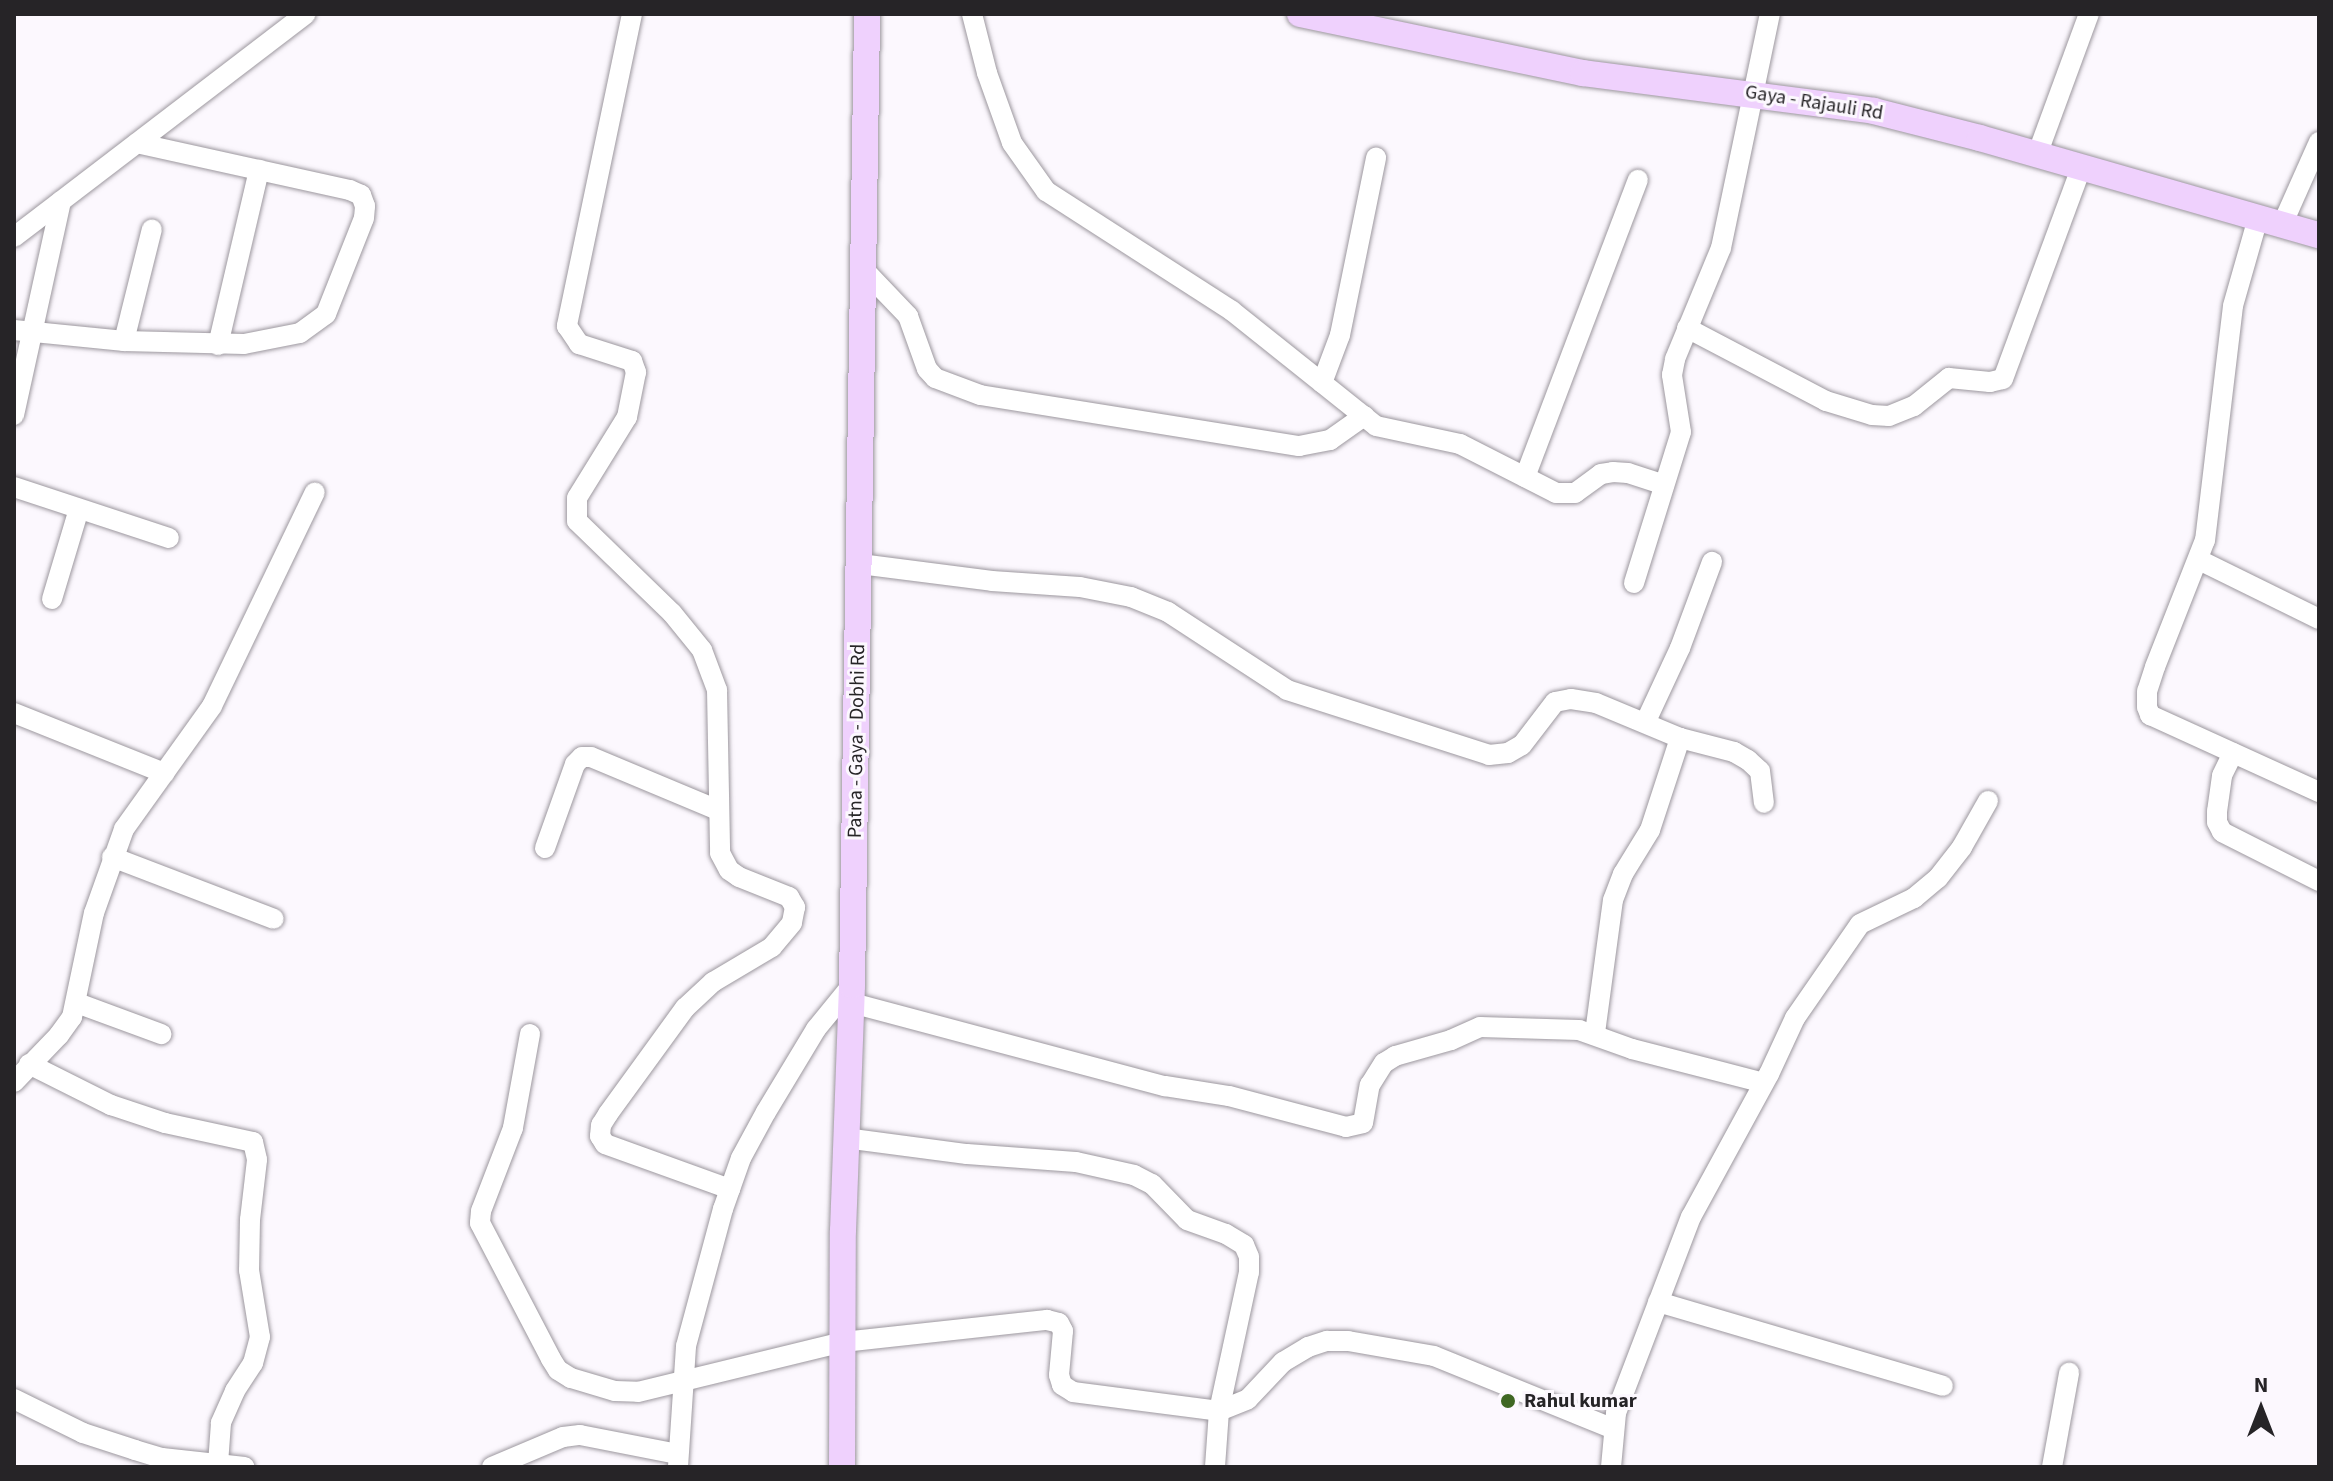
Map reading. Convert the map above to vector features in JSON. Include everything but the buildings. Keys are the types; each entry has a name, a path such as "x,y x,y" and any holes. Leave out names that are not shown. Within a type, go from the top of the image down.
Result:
{"main road":[{"name":"Patna - Gaya - Dobhi Rd","path":"842,1467 845,1138 852,994 866,272 867,14"},
{"name":"Gaya - Rajauli Rd","path":"1300,14 1338,18 1583,73 1874,111 2319,235"}],"street":[{"path":"14,237 306,14"},
{"path":"632,14 567,326 579,344 632,361 636,372 627,417 583,486 575,509 583,528 692,633 710,667 718,707 718,810 723,862 739,877 789,897 795,907 795,915 772,947 713,982 685,1008 608,1114 601,1125 600,1136 605,1144 730,1189"},
{"path":"972,14 987,73 1012,143 1046,191 1232,311 1364,416 1393,432 1460,444 1566,494 1581,490 1601,474 1613,472 1628,473 1664,485"},
{"path":"1634,583 1681,432 1672,375 1687,328 1721,248 1770,14"},
{"path":"2037,155 2089,14"},
{"path":"2319,142 2270,222 2233,306 2212,494 2199,560 2147,691 2150,715 2319,792"},
{"path":"23,331 124,341 218,345 278,339 315,326 334,298 364,218 365,206 357,192 137,143"},
{"path":"1322,383 1340,335 1376,158"},
{"path":"1687,328 1826,401 1872,415 1889,416 1914,406 1949,378 1990,382 2003,379 2081,168"},
{"path":"218,345 259,170"},
{"path":"1525,477 1638,180"},
{"path":"14,415 23,331 61,201"},
{"path":"124,341 152,229"},
{"path":"866,272 908,316 927,369 935,378 980,395 1299,446 1330,440 1364,416"},
{"path":"14,487 169,538"},
{"path":"14,1082 67,1026 77,1003 94,913 124,829 212,706 315,492"},
{"path":"52,599 79,509"},
{"path":"2199,560 2319,619"},
{"path":"1646,721 1680,648 1712,562"},
{"path":"860,564 992,581 1080,587 1131,597 1168,612 1287,690 1489,755 1508,753 1522,745 1555,702 1571,699 1596,703 1646,721 1680,738 1734,752 1748,760 1760,771 1764,803"},
{"path":"14,713 164,773"},
{"path":"1595,1033 1613,900 1623,874 1650,830 1680,738"},
{"path":"2233,753 2222,776 2218,800 2217,822 2222,832 2319,881"},
{"path":"545,848 575,764 582,757 591,757 718,810"},
{"path":"1611,1467 1614,1429 1622,1396 1700,1197 1764,1083 1795,1018 1860,924 1914,898 1938,878 1962,847 1988,801"},
{"path":"112,857 274,919"},
{"path":"492,1467 563,1437 580,1435 678,1461 692,1315 730,1189 746,1148 789,1073 825,1017 852,994 1165,1086 1229,1096 1346,1127 1363,1123 1376,1071 1395,1056 1451,1040 1480,1027 1560,1028 1595,1033 1632,1049 1764,1083"},
{"path":"77,1003 161,1034"},
{"path":"530,1034 513,1128 481,1211 480,1223 558,1370 571,1378 615,1391 638,1392 843,1342 1047,1320 1059,1323 1063,1331 1059,1375 1062,1385 1073,1392 1219,1411 1248,1399 1283,1362 1308,1347 1327,1341 1348,1341 1434,1356 1614,1429"},
{"path":"29,1064 111,1105 180,1127 253,1142 257,1160 250,1220 249,1270 260,1337 253,1363 235,1391 221,1423 218,1464"},
{"path":"845,1138 967,1154 1076,1162 1134,1175 1152,1184 1187,1220 1237,1239 1249,1257 1249,1272 1219,1411 1215,1467"},
{"path":"1658,1302 1943,1386"},
{"path":"2052,1467 2069,1373"},
{"path":"14,1399 83,1433 114,1444 162,1458 245,1467"}],"place":[{"name":"Rahul kumar","path":"1508,1401"}]}
